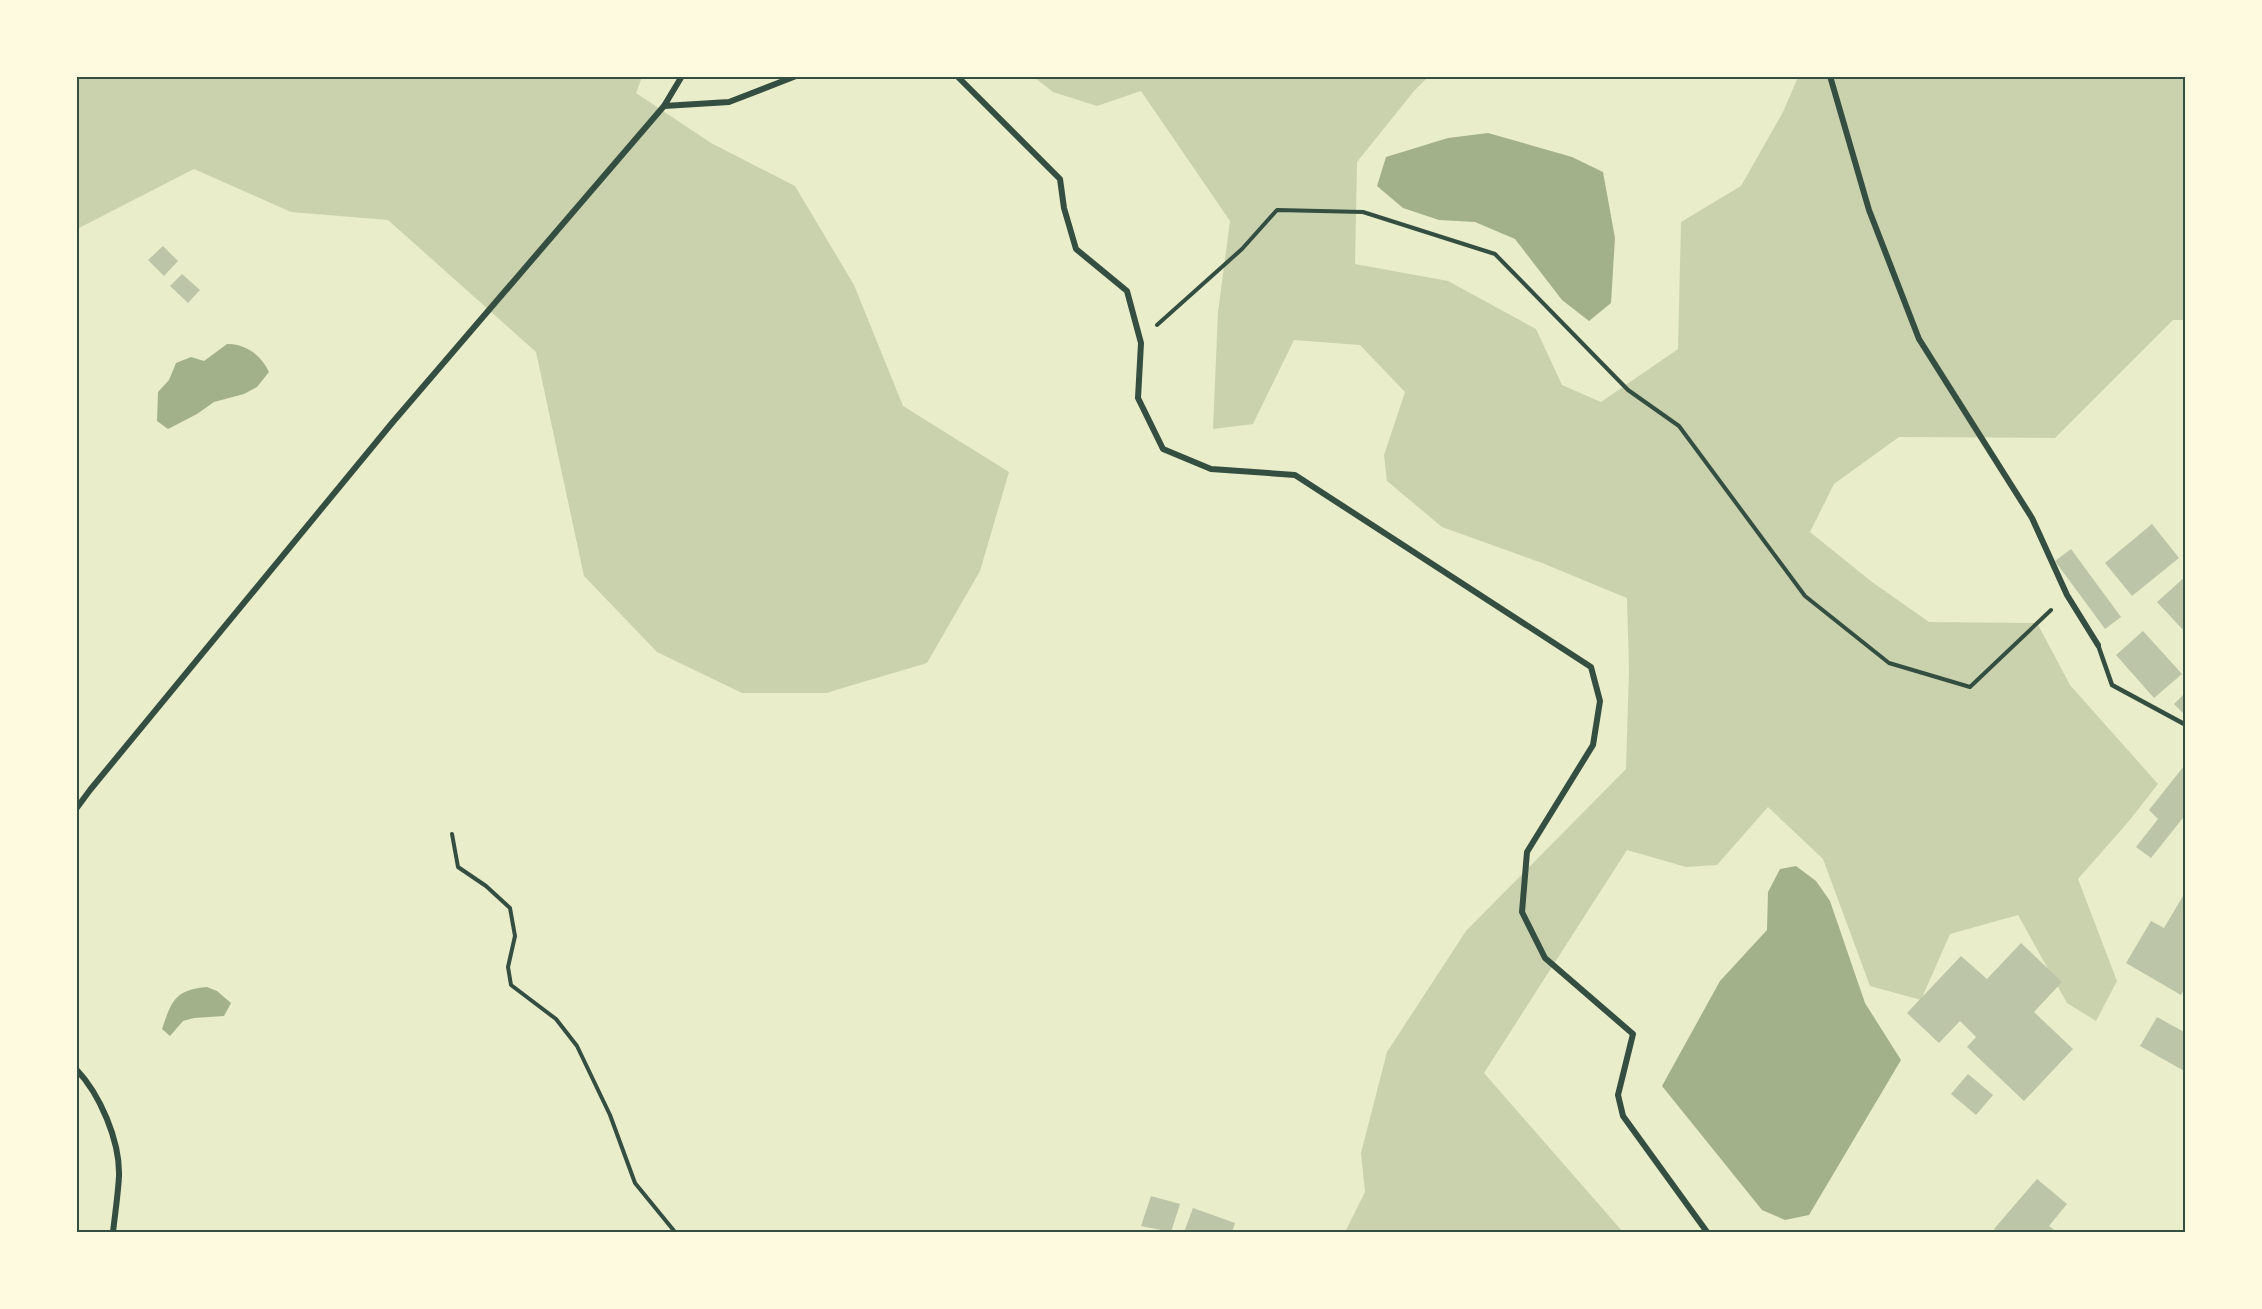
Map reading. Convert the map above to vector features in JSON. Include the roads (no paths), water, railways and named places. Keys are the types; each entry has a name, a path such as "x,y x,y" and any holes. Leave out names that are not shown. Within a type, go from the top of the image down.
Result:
{"street":[{"path":"76,809 384,432 664,106 682,76"},
{"path":"664,106 729,102 796,76"},
{"path":"957,76 1060,178 1064,208 1076,249 1127,291 1141,343 1138,398 1163,449 1211,469 1295,475 1591,667 1600,701 1593,745 1527,852 1522,912 1545,958 1633,1034 1618,1095 1623,1116 1707,1233"},
{"path":"1830,76 1869,210 1919,339 2032,518 2067,595 2098,645"},
{"path":"76,1069 85,1078 112,1130 119,1174 112,1233"}],"lane":[{"path":"2098,645 2112,685 2186,725"}]}
